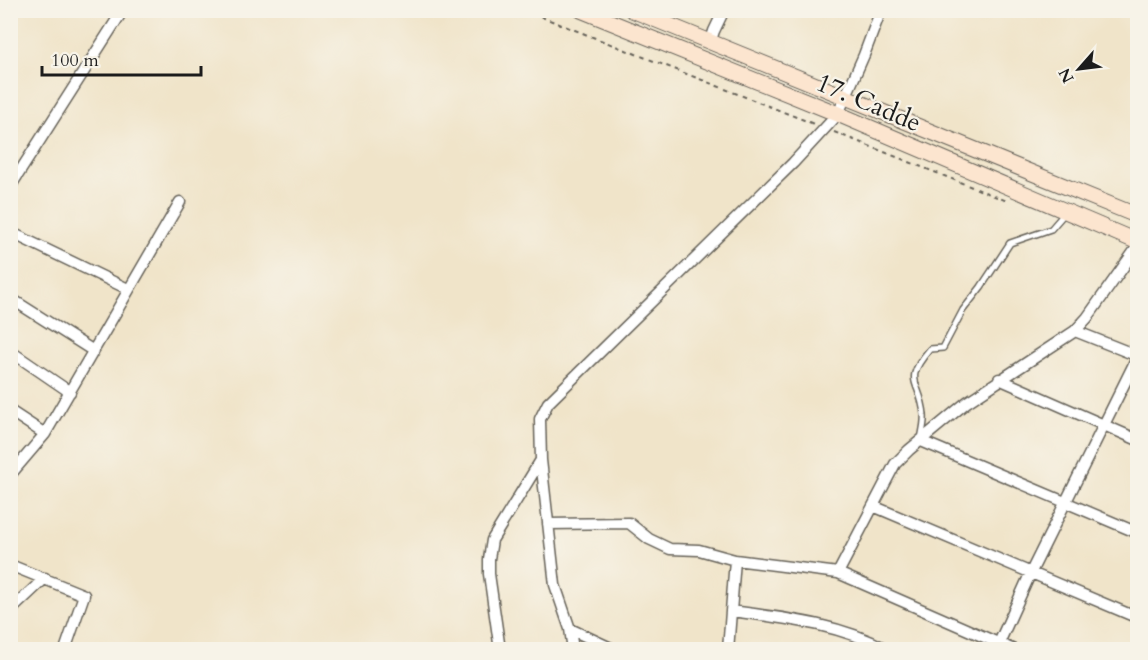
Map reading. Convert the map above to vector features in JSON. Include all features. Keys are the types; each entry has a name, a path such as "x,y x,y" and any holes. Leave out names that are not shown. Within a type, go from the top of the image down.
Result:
{"street":[{"path":"10,187 123,10"},
{"name":"17. Cadde","path":"581,10 838,114 1137,244"},
{"name":"17. Cadde","path":"632,10 657,15 710,43 847,96 1137,216"},
{"path":"710,43 724,10"},
{"path":"573,650 570,629 555,585 541,460 540,419 548,404 793,163 838,114 881,10"},
{"path":"10,475 45,434 180,202"},
{"path":"10,232 128,289"},
{"path":"838,573 895,464 967,402 1075,331 1087,318 1137,244"},
{"path":"10,298 92,350"},
{"path":"999,643 1031,572 1137,356 1075,331"},
{"path":"10,351 70,393"},
{"path":"999,379 1137,440"},
{"path":"10,411 45,434"},
{"path":"921,441 1137,533"},
{"path":"500,650 489,574 492,540 541,460"},
{"path":"873,506 1137,618"},
{"path":"548,524 629,523 649,539 670,549 699,550 735,560 838,573 1014,650"},
{"path":"728,650 735,560"},
{"path":"10,564 84,595 65,650"},
{"path":"10,611 45,578"},
{"path":"731,611 803,621 871,640 888,650"},
{"path":"570,629 615,650"}],"lane":[{"path":"921,441 924,416 913,377 917,364 930,349 943,348 963,310 1010,243 1052,229 1066,212"}]}
